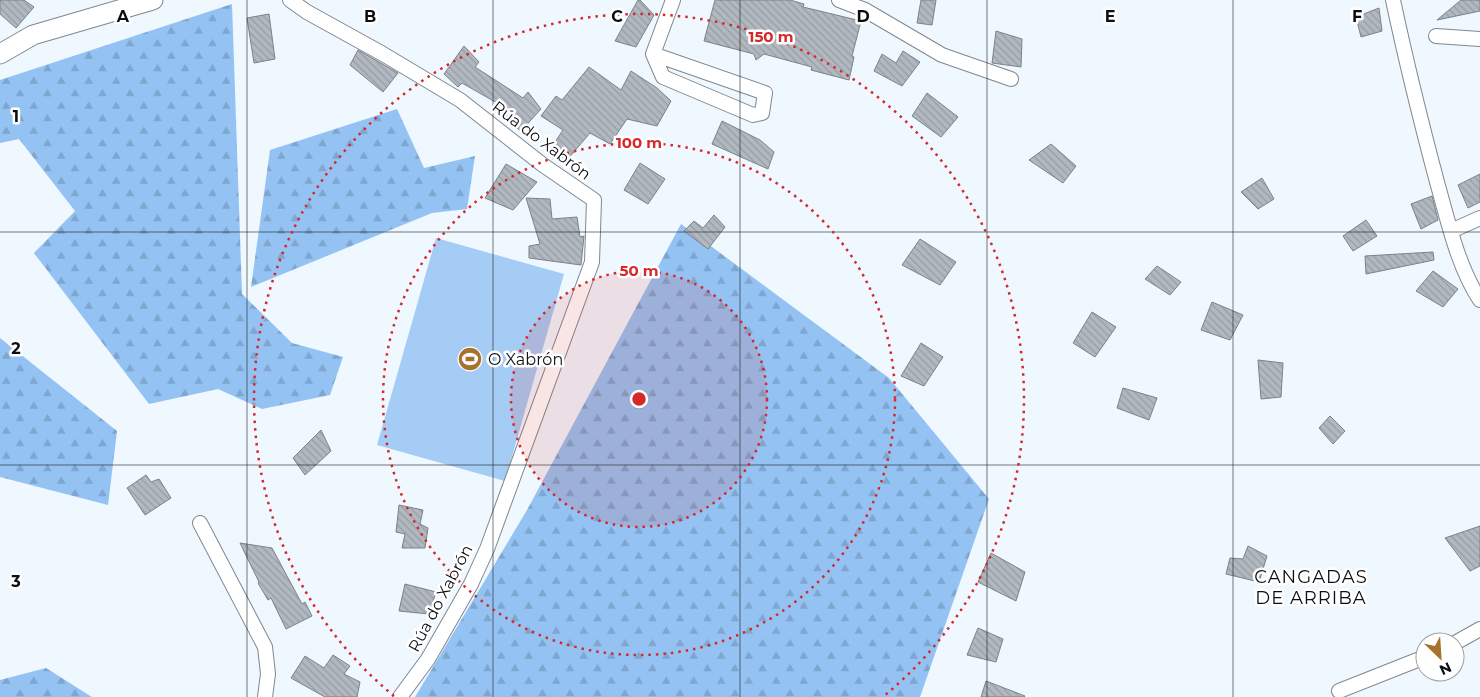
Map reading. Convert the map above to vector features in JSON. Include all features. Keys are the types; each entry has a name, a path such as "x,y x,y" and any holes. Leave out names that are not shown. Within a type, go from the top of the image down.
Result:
{"main road":[{"path":"0,54 32,35 153,0"}],"street":[{"name":"Rúa do Xabrón","path":"290,0 307,12 460,100 544,165 594,200 592,262 487,549 471,584 428,659 400,697"},
{"path":"653,54 765,93 762,113 752,115 663,76 653,54 673,0"},
{"path":"839,0 865,10 942,55 1011,79"},
{"path":"1393,0 1421,122 1451,231 1470,285 1480,300"},
{"path":"1436,36 1480,39"},
{"path":"1451,231 1480,218"},
{"path":"200,523 265,647 268,674 265,697"},
{"path":"1465,638 1480,630"},
{"path":"1339,691 1415,662"}],"green space":[{"path":"232,4 242,294 292,343 343,357 330,395 262,409 218,389 149,404 34,253 75,211 19,139 0,143 0,80"},
{"path":"397,109 424,168 475,156 467,209 432,213 251,287 270,150"},
{"path":"681,224 889,378 989,499 920,697 415,697 527,510"},
{"path":"0,338 117,431 108,505 0,477"},
{"path":"46,668 92,697 0,697 0,680"}],"shaded area":[{"name":"O Xabrón","path":"436,238 564,274 505,481 377,445"}],"building":[{"path":"0,0 24,0 34,7 16,28 0,14"},
{"path":"638,0 654,15 636,47 615,41"},
{"path":"715,0 790,0 804,4 803,7 861,21 852,56 854,57 849,80 811,70 812,67 764,54 756,60 754,54 704,41"},
{"path":"921,0 936,0 932,25 917,23"},
{"path":"1461,0 1480,0 1480,11 1437,20"},
{"path":"1379,8 1382,31 1361,37 1356,17"},
{"path":"269,14 275,59 254,63 247,18"},
{"path":"996,31 1022,39 1021,67 992,63"},
{"path":"464,46 479,62 475,67 523,98 528,92 541,109 521,131 504,118 511,111 462,83 458,87 444,74"},
{"path":"358,50 398,73 383,92 350,65"},
{"path":"903,51 920,62 902,86 874,71 882,54 896,63"},
{"path":"589,67 621,90 631,71 657,88 671,101 657,126 627,119 610,144 590,133 567,160 549,151 563,130 541,116 556,96 562,100"},
{"path":"927,93 958,117 941,137 912,116"},
{"path":"722,121 760,140 774,152 768,169 712,144"},
{"path":"1051,144 1076,166 1063,183 1029,160"},
{"path":"640,163 665,179 648,204 624,190"},
{"path":"506,164 537,182 513,210 485,198"},
{"path":"1480,174 1480,202 1468,208 1458,185"},
{"path":"1262,178 1274,199 1258,209 1241,192"},
{"path":"1432,196 1438,220 1421,229 1411,204"},
{"path":"526,198 550,199 552,219 577,217 580,237 584,236 581,265 529,258 529,246 540,244"},
{"path":"714,215 725,227 708,249 684,231 694,221 703,228"},
{"path":"1366,220 1377,236 1353,251 1343,236"},
{"path":"920,239 956,262 940,285 902,265"},
{"path":"1433,252 1434,260 1366,274 1365,256"},
{"path":"1157,266 1181,282 1170,295 1145,279"},
{"path":"1433,271 1458,289 1443,307 1416,291"},
{"path":"1212,302 1243,315 1230,340 1201,330"},
{"path":"1092,312 1116,327 1095,357 1073,343"},
{"path":"921,343 943,357 924,386 901,376"},
{"path":"1258,360 1283,363 1281,397 1261,399"},
{"path":"1123,388 1157,398 1149,420 1117,408"},
{"path":"1330,416 1345,431 1333,444 1319,428"},
{"path":"321,430 331,451 305,475 293,458"},
{"path":"146,475 151,482 159,479 171,498 145,515 127,488"},
{"path":"399,505 423,510 420,524 428,528 425,548 402,548 405,534 396,532"},
{"path":"1480,526 1480,566 1470,571 1445,538"},
{"path":"240,543 272,548 302,604 305,602 312,616 286,629 271,598 268,600 258,583"},
{"path":"1248,546 1267,556 1259,582 1226,574 1230,558 1243,559"},
{"path":"991,553 1025,572 1016,601 978,582"},
{"path":"405,584 436,592 429,614 399,611"},
{"path":"978,628 1003,639 996,662 967,655"},
{"path":"333,655 350,666 344,674 360,682 357,697 325,697 291,678 305,656 324,668"},
{"path":"986,681 1025,696 981,697"}],"place":[{"name":"O Xabrón","path":"470,359"}],"district":[{"name":"CANGADAS DE ARRIBA","path":"1311,587"}]}
